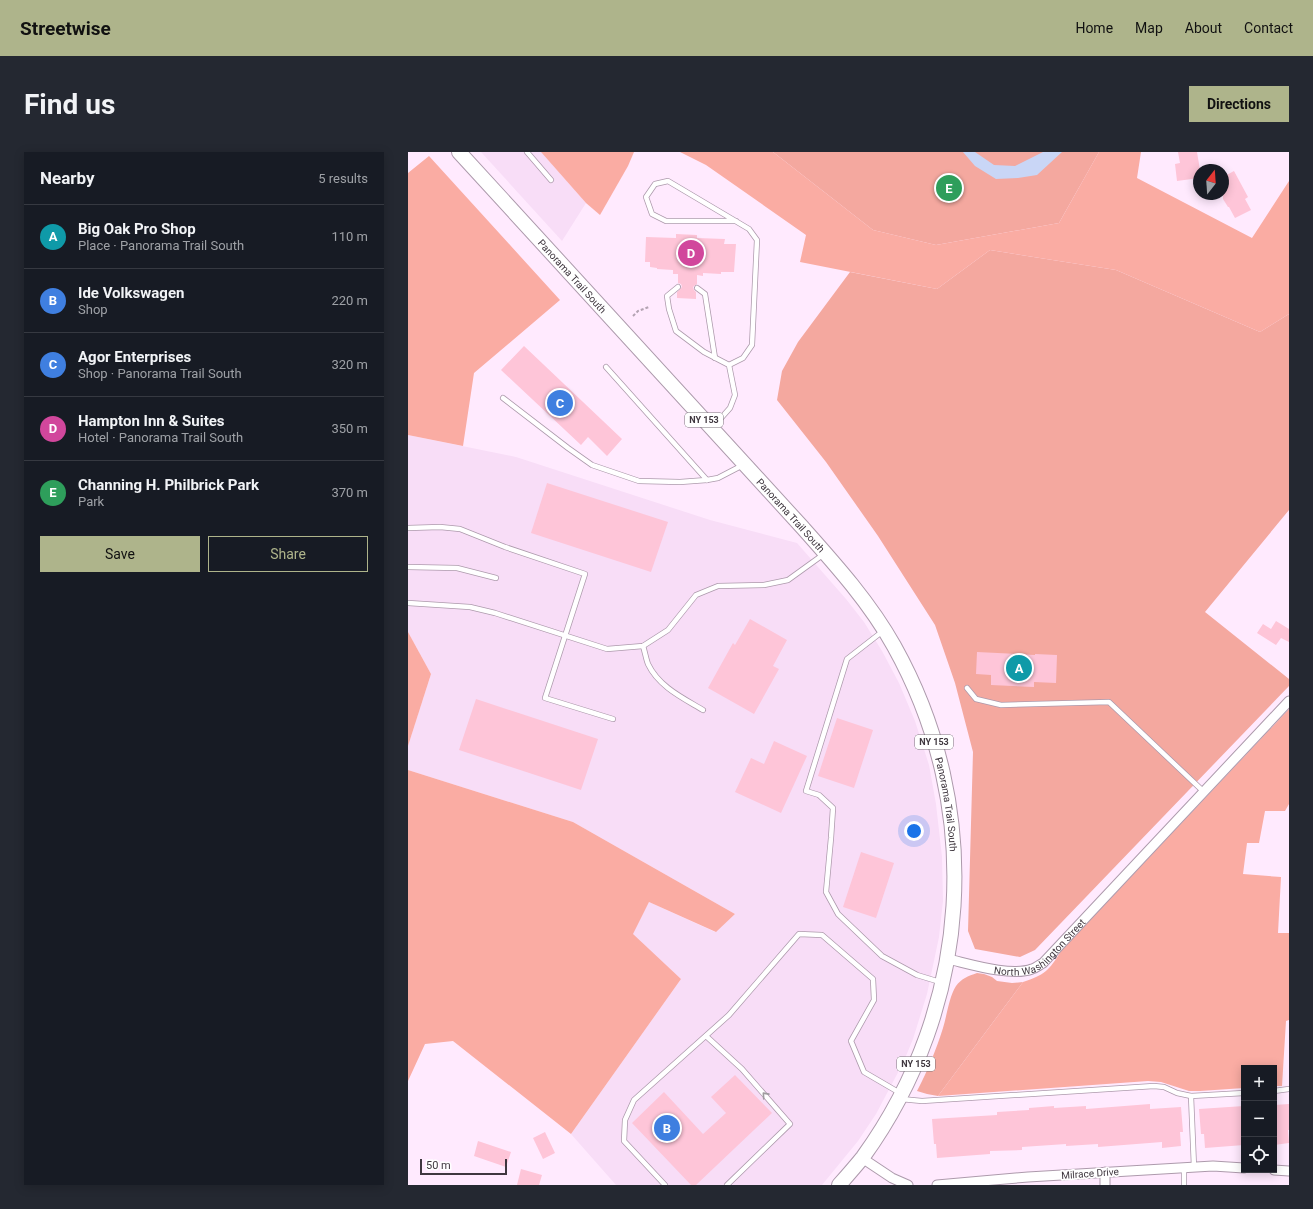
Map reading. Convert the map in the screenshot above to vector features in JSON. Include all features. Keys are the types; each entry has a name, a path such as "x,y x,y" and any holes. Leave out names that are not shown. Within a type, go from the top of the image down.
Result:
{"main road":[{"name":"Panorama Trail South","path":"459,152 826,553 856,590 885,630 913,683 928,722 940,760 948,799 955,870 954,904 948,959"},
{"name":"NY 153","path":"839,1185 862,1158 900,1096 913,1071 927,1037 948,959"}],"street":[{"name":"North Washington Street","path":"948,959 1015,972 1032,969 1043,963 1289,701"},
{"path":"862,1158 892,1178 908,1185"},
{"name":"Milrace Drive","path":"937,1185 1028,1181 1105,1172 1213,1166 1241,1168"},
{"path":"1277,1170 1289,1170"},
{"path":"1105,1172 1105,1185"}],"lane":[{"path":"527,152 551,180"},
{"path":"729,365 743,358 752,345 758,240 749,229 736,221 668,181 655,184 646,197 652,214 666,221 736,221"},
{"path":"678,287 667,296 669,309 676,331 704,352 729,365"},
{"path":"697,288 705,294 715,358"},
{"path":"712,428 730,408 735,394 729,365"},
{"path":"606,367 706,480"},
{"path":"503,398 592,465 639,481 680,482 706,480 718,478 745,464"},
{"path":"408,528 440,527 460,529 505,547 585,574 545,698 613,719"},
{"path":"408,604 477,609 495,613 607,649 643,646 668,630 696,595 718,586 764,585 788,580 826,553"},
{"path":"408,567 457,568 496,578"},
{"path":"885,630 847,658 806,791 818,795 833,808 826,892 838,914 882,956 917,975 942,982"},
{"path":"643,646 648,664 659,681 676,694 703,710"},
{"path":"967,688 976,699 1001,705 1109,702 1204,792"},
{"path":"665,1185 624,1141 625,1120 634,1100 729,1015 799,934 822,936 873,979 874,1000 851,1041 864,1072 900,1096 922,1101 1154,1086 1164,1087 1177,1093 1191,1096 1241,1093"},
{"path":"706,1036 734,1062 790,1124 728,1185"},
{"path":"1277,1090 1289,1090"},
{"path":"1191,1096 1194,1167"},
{"path":"1184,1168 1184,1185"}],"path":[{"path":"634,316 638,311 649,307"}],"shaded area":[{"path":"481,152 541,152 586,203 562,241"},
{"path":"541,152 634,152 628,166 600,215 586,203"},
{"path":"680,152 773,152 873,230 936,245 1059,223 1099,152 1141,152 1137,178 1252,238 1289,181 1289,314 1260,332 1116,270 990,250 937,289 800,262 806,235 706,165"},
{"path":"773,152 1099,152 1059,223 936,245 873,230"},
{"path":"429,156 560,300 474,373 463,446 408,435 408,173"},
{"path":"990,250 1116,270 1260,332 1289,314 1289,510 1205,612 1289,679 1289,686 1035,950 1020,957 975,949 968,931 973,752 955,683 935,625 878,536 826,462 777,400 782,371 798,342 850,272 937,289"},
{"path":"408,435 516,457 710,520 797,543 846,599 864,622 882,651 899,683 915,721 929,765 936,804 942,857 943,901 939,937 927,994 913,1039 903,1063 876,1114 858,1141 822,1185 616,1185 571,1134 681,979 632,934 649,902 715,932 735,914 573,822 408,770 408,746 431,674 408,632"},
{"path":"408,632 431,674 408,746"},
{"path":"1289,709 1289,804 1285,811 1265,811 1259,843 1247,843 1243,874 1281,877 1278,933 1289,933 1289,1020 1286,1021 1282,1086 1277,1086 1277,1065 1241,1065 1241,1088 1189,1091 1161,1082 1148,1081 938,1096 1023,982 1036,977 1049,968 1061,951"},
{"path":"408,770 573,822 735,914 716,932 649,902 633,934 681,979 571,1134 453,1041 425,1044 408,1081"},
{"path":"977,973 992,977 997,981 1012,983 1023,982 938,1096 917,1091 938,1044 950,1001 956,986 962,980"}],"water":[{"path":"963,152 975,152 994,165 1015,166 1043,152 1062,152 1037,175 996,179 975,166"}],"building":[{"path":"1178,152 1197,152 1199,164 1193,164 1193,179 1177,181 1175,164 1180,163"},
{"path":"1234,171 1248,197 1245,199 1251,210 1235,218 1224,200 1229,200 1229,174"},
{"path":"676,234 697,235 697,238 725,239 724,244 736,244 734,272 721,272 721,274 703,273 703,276 697,275 697,284 693,287 696,292 696,299 677,298 677,292 682,287 681,284 678,283 678,274 673,274 673,270 650,267 650,262 645,262 646,237 676,238"},
{"path":"524,346 622,439 607,456 588,437 581,445 501,370"},
{"path":"547,483 668,522 651,572 531,533"},
{"path":"750,619 787,640 773,666 779,669 754,714 708,688 733,643 735,645"},
{"path":"1276,621 1289,629 1289,642 1281,638 1276,645 1257,633 1263,624 1271,629"},
{"path":"977,652 1057,655 1056,683 1034,682 1034,687 991,685 991,675 976,674"},
{"path":"476,699 598,739 581,790 459,750"},
{"path":"837,718 873,730 854,788 818,776"},
{"path":"774,741 807,756 781,813 735,792 751,758 764,764"},
{"path":"861,852 894,863 876,918 843,907"},
{"path":"735,1075 772,1113 696,1185 691,1185 632,1123 664,1092 703,1134 726,1113 711,1097"},
{"path":"1150,1104 1150,1109 1181,1107 1183,1132 1180,1132 1181,1146 1162,1148 1162,1142 1098,1147 1098,1144 1066,1146 1066,1144 1022,1147 1022,1150 990,1151 990,1154 937,1158 932,1119 997,1115 997,1112 1029,1110 1029,1108 1054,1106 1054,1108 1086,1106 1086,1109"},
{"path":"1289,1104 1289,1143 1277,1145 1277,1105"},
{"path":"1241,1106 1241,1145 1205,1148 1204,1134 1201,1134 1199,1109"},
{"path":"545,1132 555,1153 543,1159 533,1138"},
{"path":"478,1141 511,1152 506,1167 474,1156"},
{"path":"521,1169 542,1175 539,1185 517,1185"}],"place":[{"name":"Channing H. Philbrick Park","path":"949,188"},
{"name":"Hampton Inn & Suites","path":"691,253"},
{"name":"Agor Enterprises","path":"560,403"},
{"name":"Big Oak Pro Shop","path":"1019,668"},
{"name":"Ide Volkswagen","path":"667,1128"}]}
